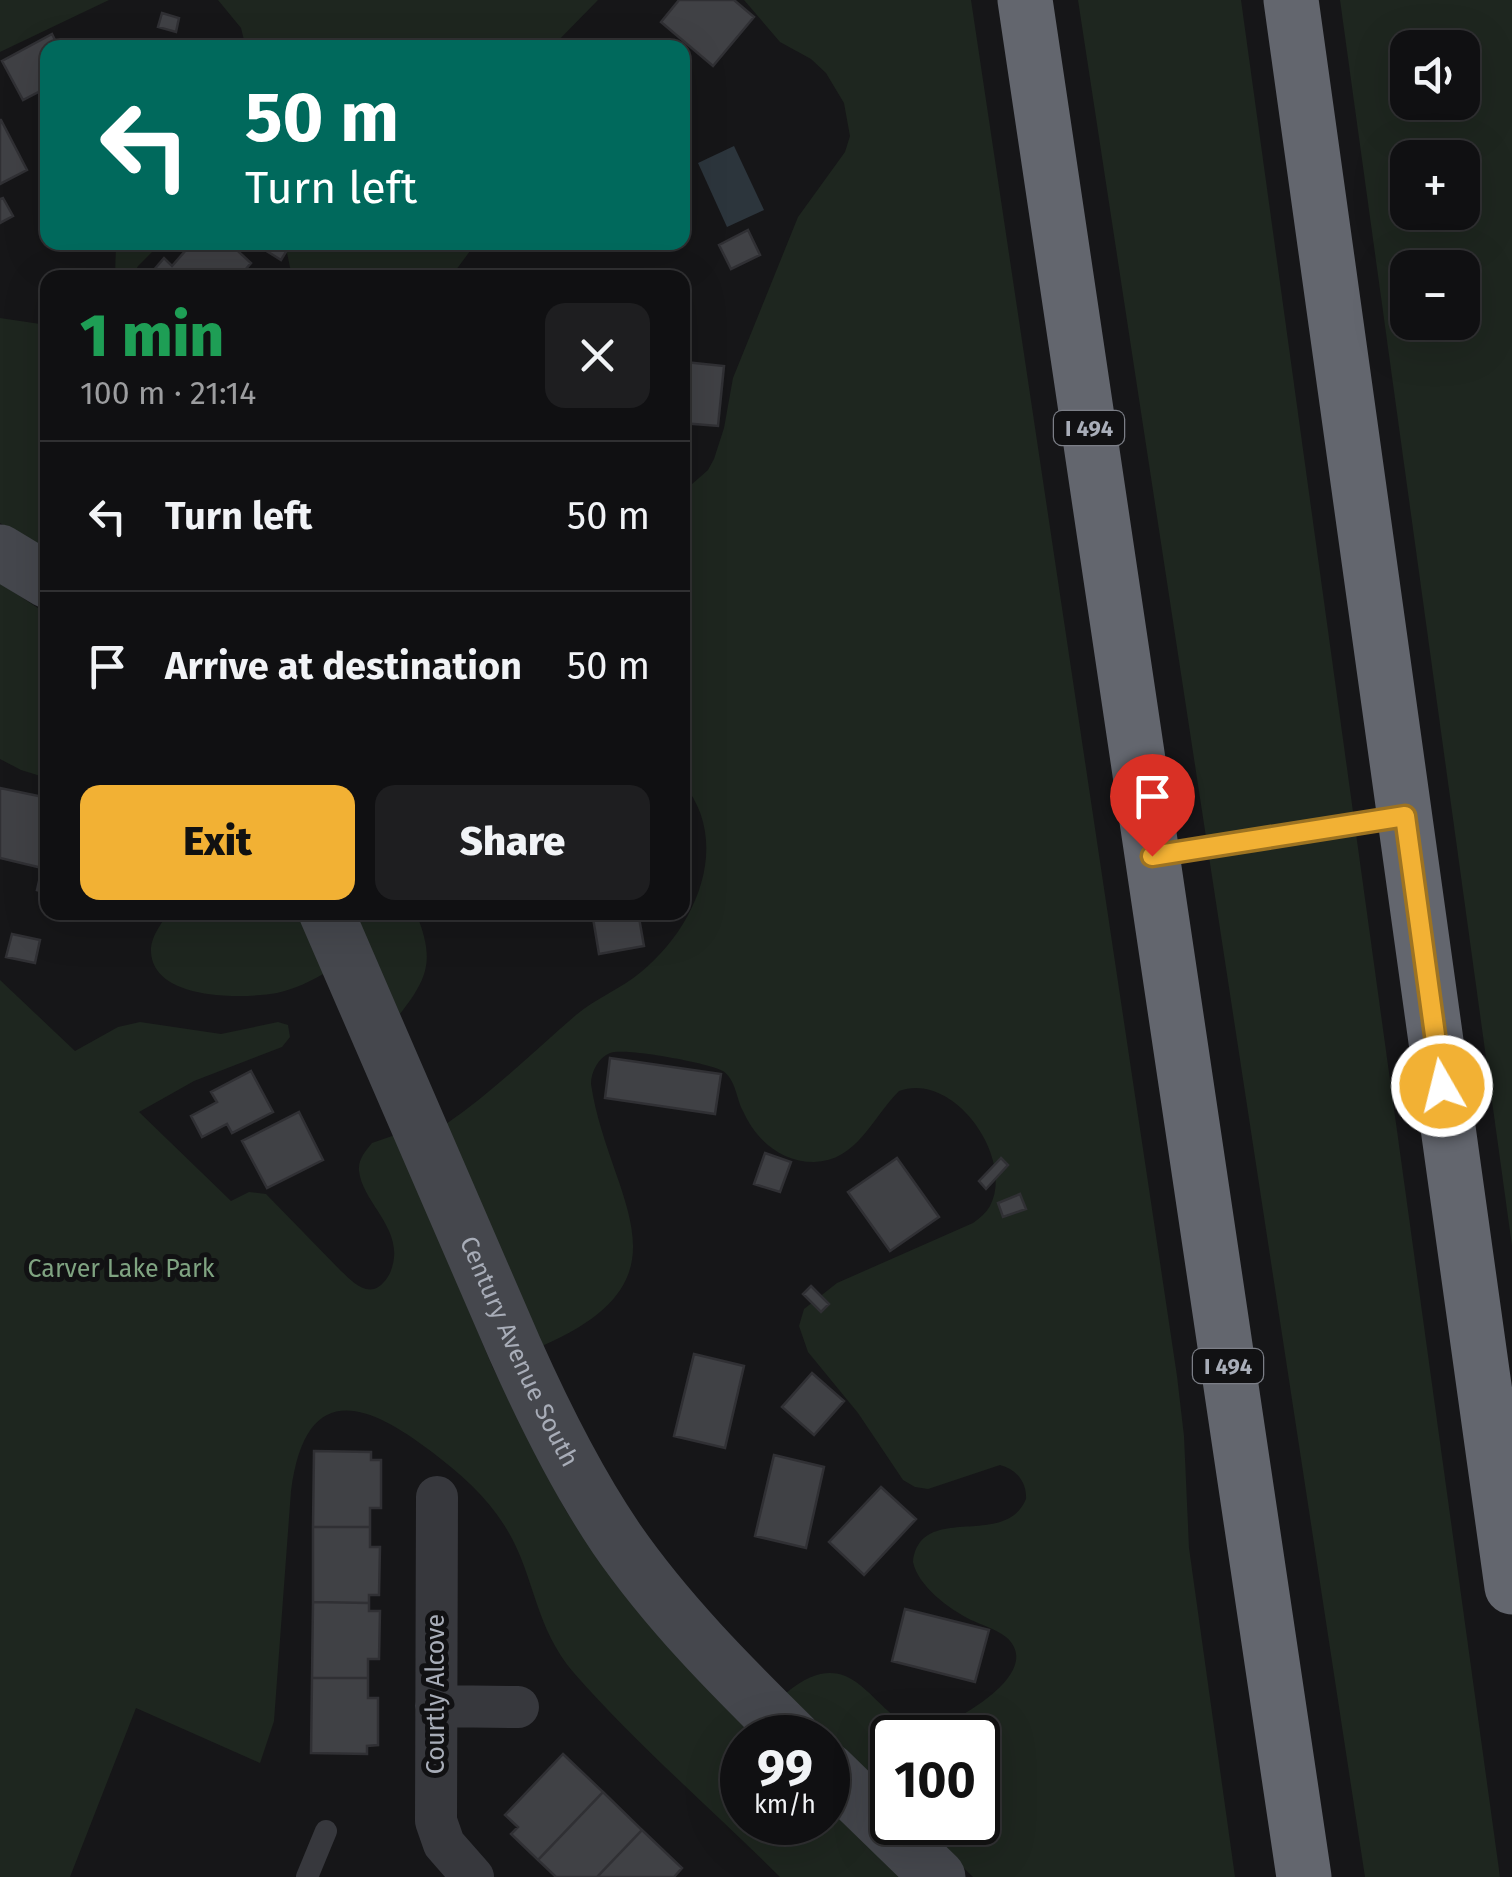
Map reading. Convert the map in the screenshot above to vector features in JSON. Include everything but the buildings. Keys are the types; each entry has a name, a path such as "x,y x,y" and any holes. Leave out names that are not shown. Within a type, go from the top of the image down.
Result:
{"highway":[{"name":"I 494","path":"1025,0 1304,1877"},
{"path":"1291,0 1512,1587"}],"street":[{"path":"0,552 40,576"},
{"name":"Century Avenue South","path":"329,920 528,1377 585,1488 656,1592 771,1715"},
{"name":"Courtly Alcove","path":"437,1497 437,1826 448,1850 474,1877"},
{"path":"436,1706 518,1707"},
{"path":"850,1791 938,1877"}],"lane":[{"path":"1152,856 1405,816"},
{"path":"307,1877 326,1831"}],"green space":[{"path":"0,0 109,0 0,52"},
{"path":"218,0 598,0 559,40 244,40 241,28"},
{"path":"744,0 971,0 1177,1376 1189,1548 1235,1877 973,1877 940,1845 1000,1845 1000,1715 961,1715 985,1700 1010,1676 1016,1663 1015,1649 1006,1637 944,1603 921,1580 913,1562 919,1544 931,1534 1000,1522 1015,1514 1026,1493 1016,1473 1000,1465 928,1489 903,1480 858,1413 808,1352 799,1326 804,1309 837,1283 973,1223 988,1209 996,1186 994,1165 987,1143 959,1106 920,1088 899,1091 842,1154 829,1160 802,1161 780,1154 762,1140 748,1122 733,1084 723,1071 648,1054 606,1055 596,1066 591,1084 625,1199 632,1232 631,1263 619,1292 590,1320 542,1346 446,1124 584,1009 641,972 660,954 684,920 690,920 706,858 705,832 690,794 690,486 714,459 733,378 798,217 845,152 850,136 844,103 826,73 811,59 780,42"},
{"path":"1078,0 1241,0 1500,1877 1365,1877"},
{"path":"1340,0 1512,0 1512,1246"},
{"path":"116,250 154,250 136,270 115,270"},
{"path":"286,250 471,250 456,270 291,270"},
{"path":"0,318 40,324 40,547 0,523"},
{"path":"0,583 40,609 40,776 0,759"},
{"path":"164,920 303,920 327,972 277,993 200,993 165,978 154,965 151,948"},
{"path":"356,920 418,920 425,942 426,966 418,989 400,1014"},
{"name":"Carver Lake Park","path":"0,980 75,1051 118,1027 140,1022 221,1034 278,1022 288,1025 290,1037 282,1047 194,1081 139,1112 231,1201 249,1192 266,1194 348,1278 369,1289 379,1286 390,1273 393,1244 362,1183 360,1163 372,1143 395,1135 493,1368 566,1511 740,1715 720,1715 720,1819 574,1673 551,1638 516,1546 482,1496 406,1434 360,1412 341,1411 323,1417 309,1432 298,1456 291,1491 274,1721 260,1763 136,1708 70,1877 0,1877"},
{"path":"836,1673 854,1681 894,1715 870,1715 870,1776 850,1756 850,1715 808,1715 786,1693 814,1676"},
{"path":"850,1826 902,1877 780,1877 747,1845 850,1845"}],"shaded area":[{"path":"734,146 764,210 727,227 698,163"}],"route":[{"path":"1152,856 1405,816 1442,1086"}]}
